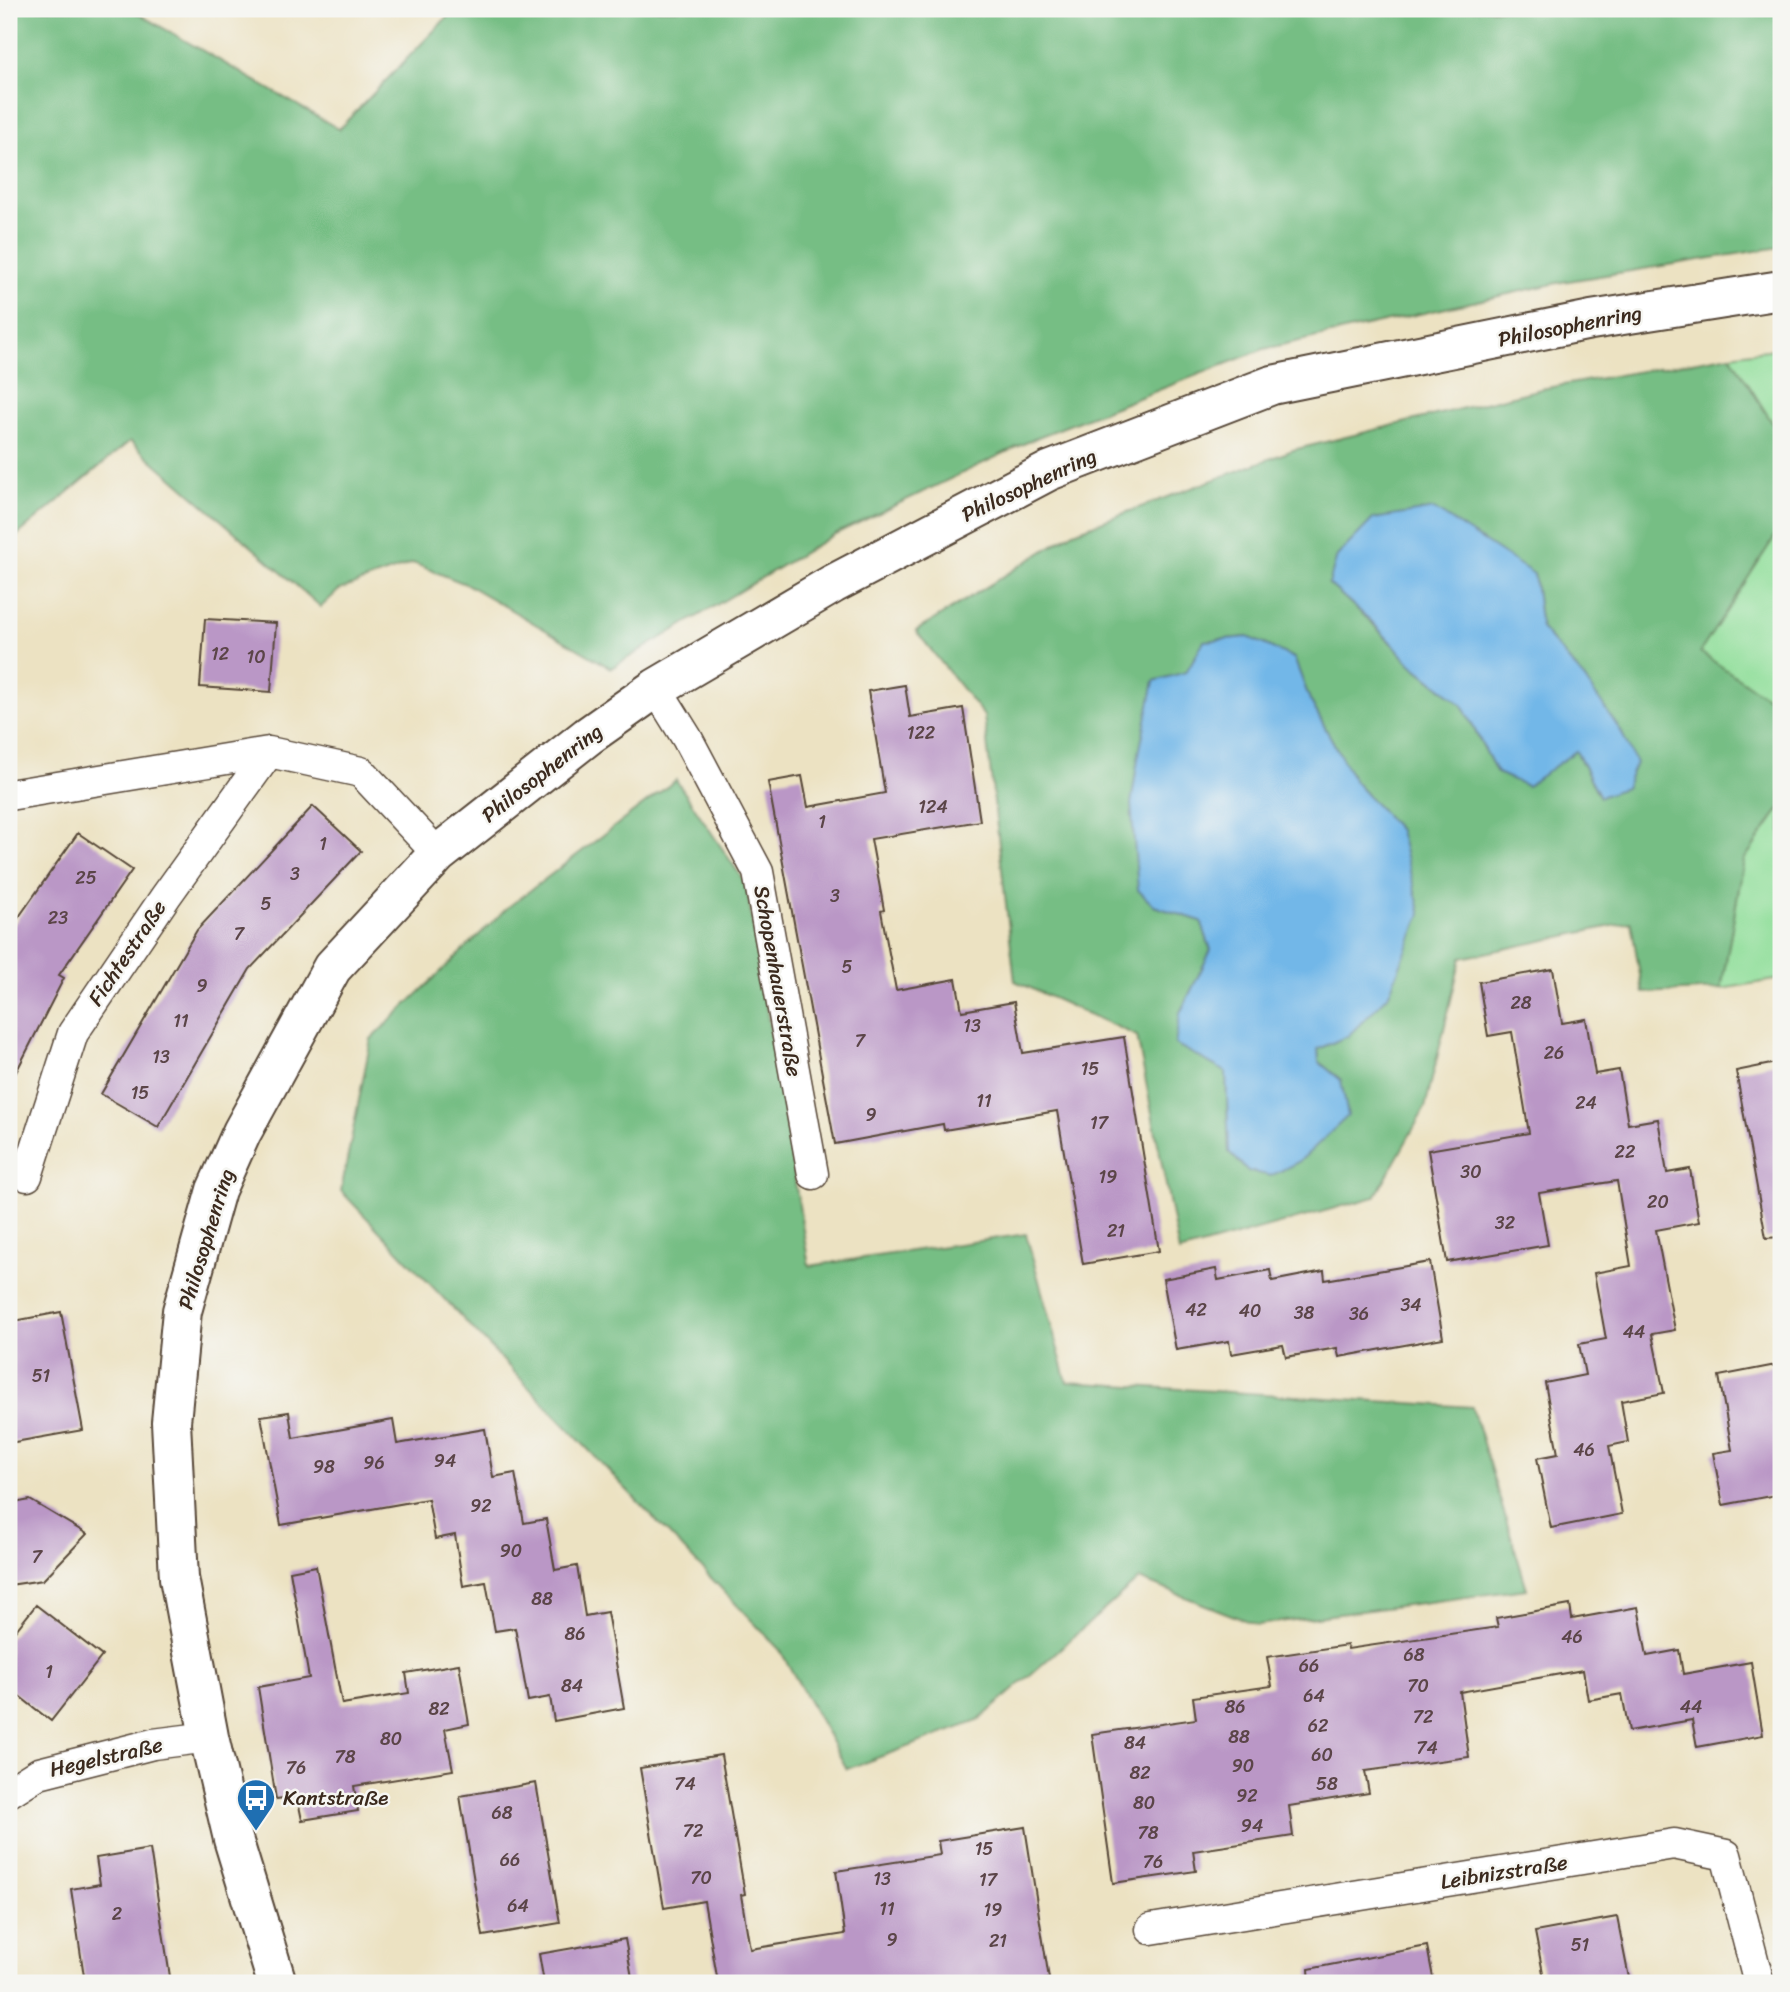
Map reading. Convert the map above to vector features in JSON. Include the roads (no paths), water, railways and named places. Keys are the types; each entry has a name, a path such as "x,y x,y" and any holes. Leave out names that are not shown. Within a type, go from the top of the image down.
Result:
{"street":[{"name":"Philosophenring","path":"276,1983 233,1839 209,1737 179,1578 171,1422 182,1311 216,1190 242,1132 332,968 439,854 588,736 656,688 833,584 1049,471 1272,385 1591,320 1781,290"},
{"name":"Schopenhauerstraße","path":"656,688 687,738 758,872 813,1174"},
{"path":"9,795 269,752 361,772 439,854"},
{"name":"Fichtestraße","path":"27,1175 73,1033 269,752"},
{"name":"Hegelstraße","path":"9,1792 39,1773 153,1744 209,1737"},
{"name":"Leibnizstraße","path":"1151,1929 1674,1844 1726,1855 1759,1983"}],"water":[{"path":"1434,509 1534,574 1541,628 1584,678 1622,733 1636,763 1625,788 1600,797 1576,751 1527,786 1497,773 1462,705 1411,664 1371,621 1329,584 1337,556 1373,519"},
{"path":"1248,637 1294,658 1310,700 1355,782 1399,830 1421,914 1388,996 1348,1036 1318,1049 1319,1062 1341,1080 1348,1116 1300,1161 1271,1176 1248,1171 1229,1152 1226,1072 1175,1044 1180,1013 1211,950 1201,921 1154,906 1138,890 1131,804 1154,681 1186,672 1204,641"}],"place":[{"name":"Kantstraße","path":"256,1832"}]}
